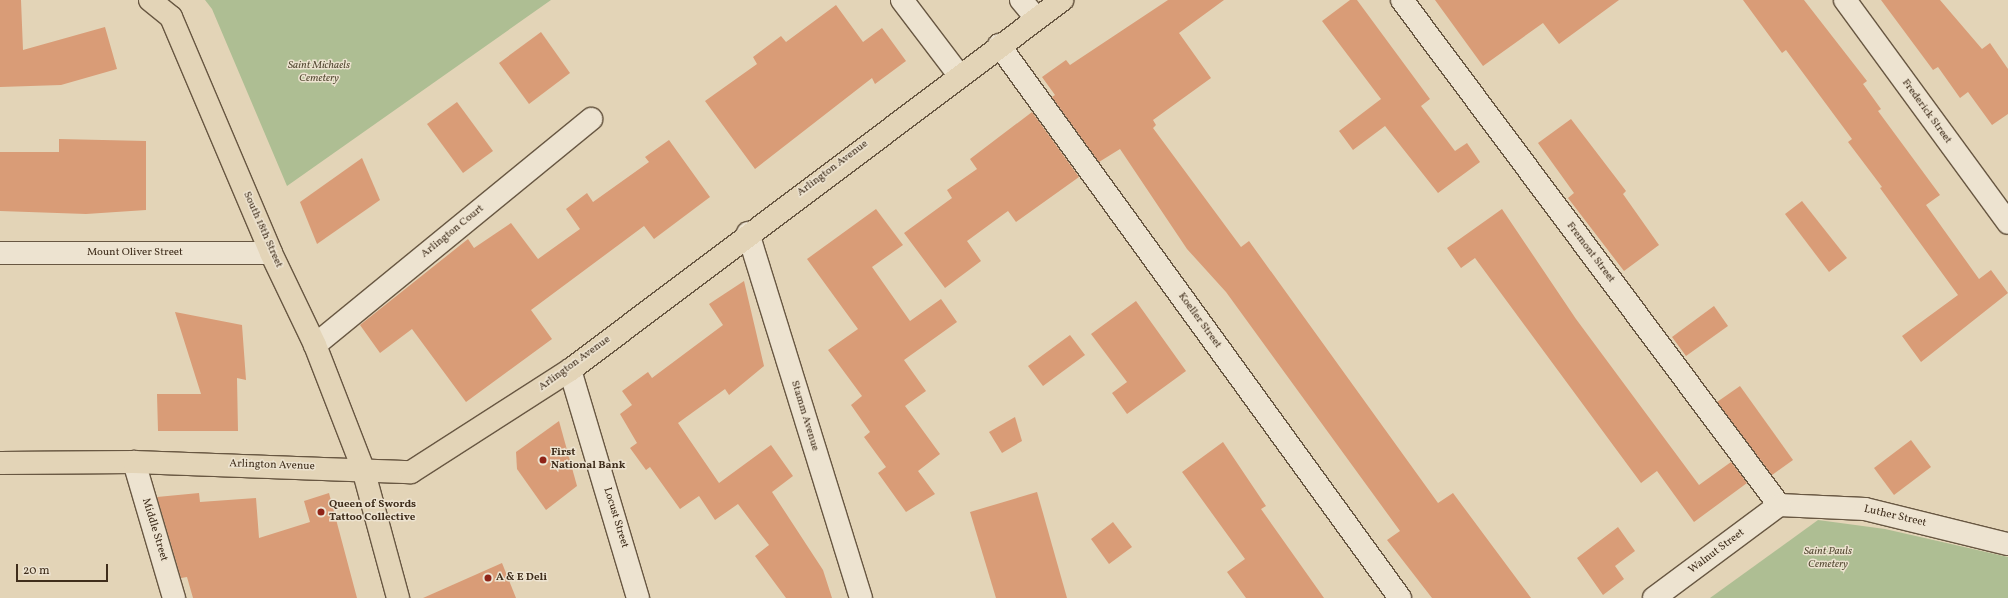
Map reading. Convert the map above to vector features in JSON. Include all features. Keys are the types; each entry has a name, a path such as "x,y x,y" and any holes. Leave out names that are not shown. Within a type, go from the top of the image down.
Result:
{"main road":[{"name":"South 18th Street","path":"150,0 170,17 271,253 315,345 363,469 398,598"},
{"name":"Arlington Avenue","path":"0,463 134,462 363,469 411,472 570,370 748,233 958,75 1062,0"}],"street":[{"path":"902,0 958,75"},
{"path":"1021,0 1036,18"},
{"name":"Fremont Street","path":"1402,0 1779,505"},
{"name":"Frederick Street","path":"1845,0 2008,223"},
{"name":"Koeller Street","path":"999,45 1400,598"},
{"name":"Arlington Court","path":"315,345 591,119"},
{"name":"Stamm Avenue","path":"748,233 861,598"},
{"name":"Mount Oliver Street","path":"0,253 271,253"},
{"name":"Locust Street","path":"570,370 638,598"},
{"name":"Middle Street","path":"134,462 174,598"},
{"name":"Luther Street","path":"1779,505 1865,509 2008,544"},
{"name":"Walnut Street","path":"1654,598 1779,505"}],"green space":[{"name":"Saint Michaels Cemetery","path":"205,0 551,0 287,186 212,9"},
{"name":"Saint Pauls Cemetery","path":"1818,520 1885,529 2008,557 2008,598 1710,598"}],"building":[{"path":"0,0 21,0 23,50 105,27 117,69 61,85 0,87"},
{"path":"1168,0 1224,0 1179,33 1211,78 1153,120 1156,125 1153,128 1241,247 1249,241 1438,503 1453,493 1531,598 1432,598 1387,540 1400,531 1226,292 1187,249 1120,149 1099,162 1052,97 1055,95 1042,77 1066,60 1070,65"},
{"path":"1350,0 1357,0 1430,99 1421,106 1455,151 1467,143 1480,162 1438,193 1385,126 1353,150 1339,131 1381,99 1322,21"},
{"path":"1435,0 1619,0 1559,44 1543,23 1483,66"},
{"path":"1743,0 1804,0 1867,81 1863,84 1881,109 1878,111 1940,195 1926,205 1979,279 1991,270 2008,293 1921,362 1902,336 1958,295 1880,188 1882,187 1848,142 1852,139 1786,50 1782,53"},
{"path":"1881,0 1940,0 1982,49 1990,43 2008,69 2008,114 1992,125 1968,92 1960,98 1938,67 1933,70"},
{"path":"836,5 863,42 882,28 906,61 875,84 872,78 755,169 705,101 757,64 753,57 781,36 786,42"},
{"path":"541,32 570,73 529,104 499,63"},
{"path":"457,102 493,151 463,173 427,124"},
{"path":"1032,112 1079,177 1016,222 1008,211 967,241 981,261 945,288 904,233 952,198 947,190 977,169 970,159"},
{"path":"1571,119 1626,191 1623,194 1659,245 1624,271 1568,198 1574,193 1538,143"},
{"path":"59,139 146,141 146,210 86,214 0,211 0,152 59,152"},
{"path":"669,140 710,197 654,239 644,226 531,310 552,339 466,402 412,329 380,353 360,325 468,239 474,248 511,223 538,259 580,229 566,209 587,193 593,202 649,162 645,157"},
{"path":"362,158 380,200 317,244 300,202"},
{"path":"1802,201 1847,258 1829,272 1785,214"},
{"path":"876,209 903,245 872,267 910,321 941,299 957,322 904,360 926,391 905,406 940,454 918,471 935,494 906,512 878,473 886,467 864,437 870,432 851,405 862,396 828,350 858,329 807,259"},
{"path":"1502,209 1576,319 1699,485 1731,462 1747,483 1694,522 1657,471 1641,483 1475,258 1461,268 1447,248"},
{"path":"744,281 764,366 729,395 725,389 678,423 719,483 771,445 793,476 772,492 823,570 832,598 786,598 755,556 769,545 738,504 715,520 699,496 680,509 650,467 646,470 630,448 637,443 620,414 632,405 622,391 648,372 652,378 723,325 709,304"},
{"path":"1136,301 1186,371 1127,414 1112,393 1127,382 1091,334"},
{"path":"1714,306 1728,326 1686,356 1672,337"},
{"path":"175,312 242,325 246,380 237,378 238,431 158,431 157,394 201,394"},
{"path":"1070,335 1085,355 1043,386 1028,366"},
{"path":"1740,386 1793,460 1772,475 1717,402"},
{"path":"1015,417 1022,441 1002,453 989,432"},
{"name":"First National Bank","path":"559,421 577,486 546,510 517,469 516,452"},
{"path":"1911,440 1931,467 1894,495 1874,468"},
{"path":"1223,442 1266,506 1261,509 1324,598 1246,598 1227,572 1245,559 1182,472"},
{"path":"1037,492 1067,598 996,598 970,512"},
{"path":"199,493 200,502 256,498 259,538 310,522 304,501 329,493 357,598 193,598 187,577 181,578 157,497"},
{"path":"1113,522 1132,547 1109,564 1091,539"},
{"path":"1618,527 1635,551 1615,566 1624,579 1603,595 1577,558"},
{"name":"A & E Deli","path":"502,563 516,598 423,598"}],"place":[{"name":"First National Bank","path":"543,460"},
{"name":"Queen of Swords Tattoo Collective","path":"321,512"},
{"name":"A & E Deli","path":"488,578"}]}
